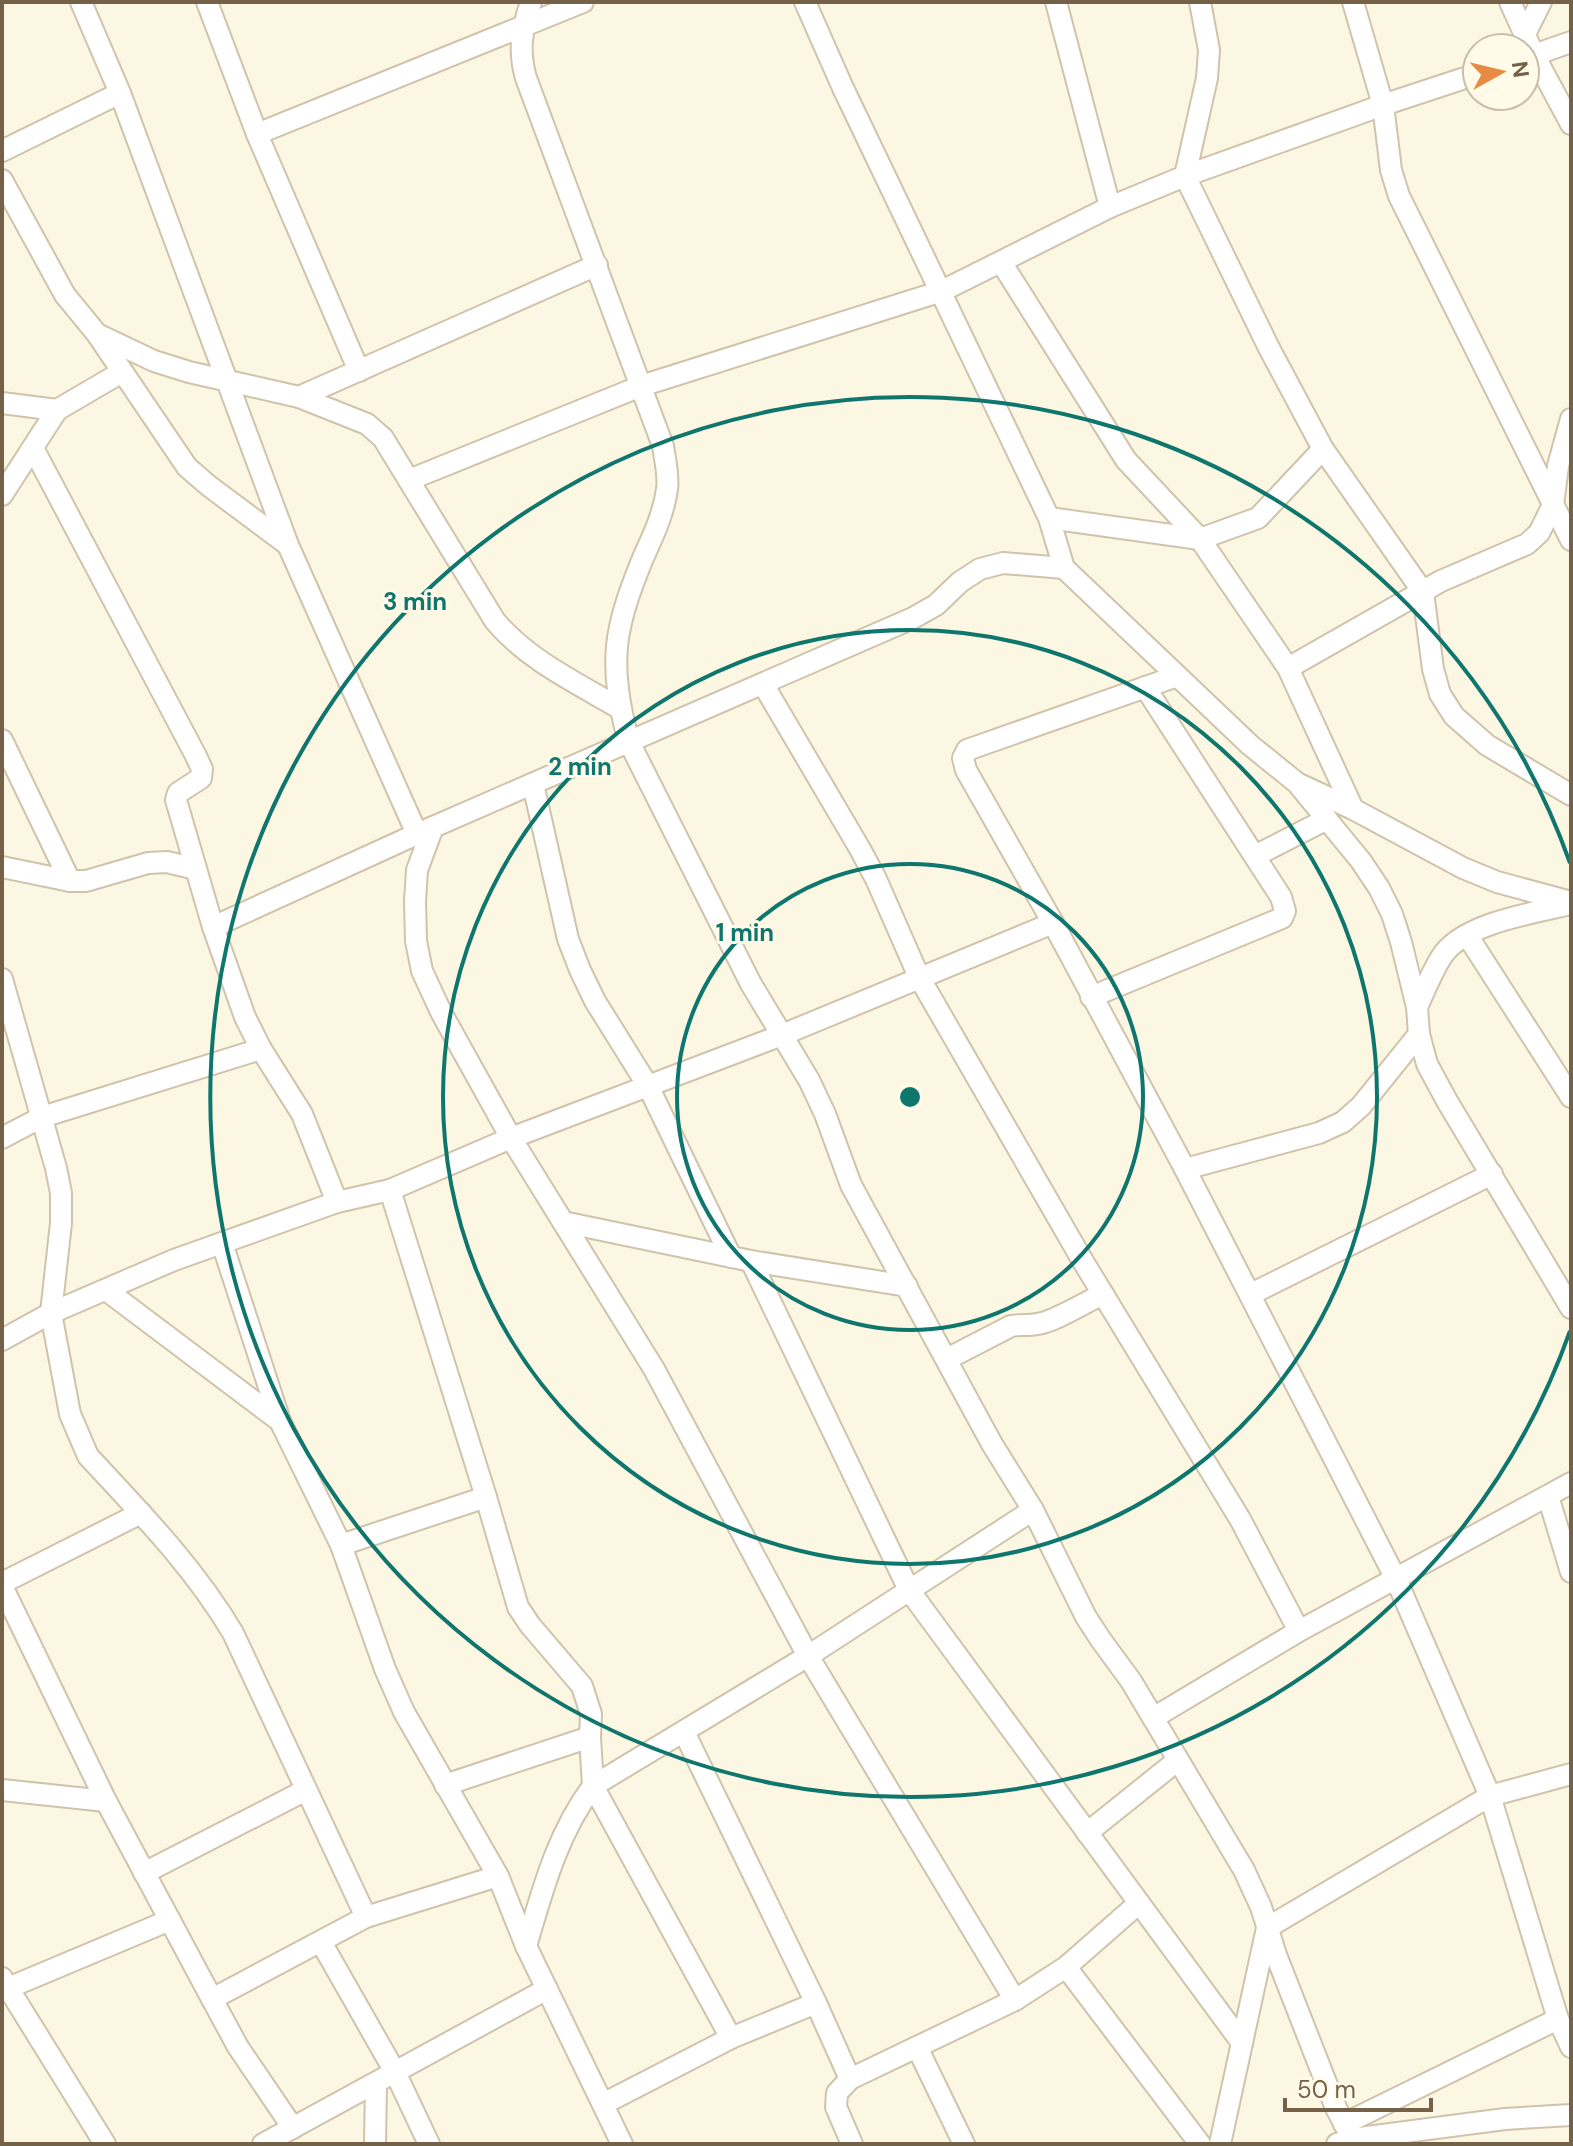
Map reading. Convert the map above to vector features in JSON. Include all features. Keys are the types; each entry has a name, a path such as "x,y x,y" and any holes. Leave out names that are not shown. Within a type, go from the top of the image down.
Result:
{"street":[{"path":"207,2 257,134 359,371"},
{"path":"257,134 524,11 583,2"},
{"path":"805,2 843,88 1049,518 1064,568 1250,745 1297,783 1361,861 1392,914 1417,1007 1419,1034 1427,1064 1571,1308"},
{"path":"1056,2 1110,207"},
{"path":"1353,2 1383,105 1391,170 1399,196 1571,540"},
{"path":"1510,2 1524,32"},
{"path":"1526,32 1541,2"},
{"path":"85,3 288,545 425,830 417,870 416,941 422,971 442,1014 511,1138 654,1369 808,1656 1015,2000"},
{"path":"1205,5 1209,50 1207,78 1185,176 1269,348 1323,449 1423,592 1433,669 1440,694 1454,716 1487,745 1571,795"},
{"path":"524,11 521,46 526,78 663,446 668,487 660,520 625,609 617,644 619,708 629,742 751,984 809,1080 851,1185 992,1444 1033,1510 1086,1617 1131,1681 1244,1870 1261,1907 1347,2138"},
{"path":"1541,53 1571,42"},
{"path":"1541,76 1571,124"},
{"path":"409,480 641,386 942,291 1110,207 1185,176 1461,79"},
{"path":"2,151 120,93"},
{"path":"2,180 65,295 97,334 187,467 288,545"},
{"path":"1001,262 1126,460 1200,539 1288,668 1353,809"},
{"path":"299,397 597,265"},
{"path":"97,334 154,361 299,397 367,424 383,438 495,621 511,640 533,657 619,708"},
{"path":"2,495 57,410 122,372"},
{"path":"2,403 57,410"},
{"path":"1288,668 1441,581 1527,544 1539,533 1553,505 1558,466 1571,419"},
{"path":"33,448 202,769 201,778 178,793 176,800 213,927 245,1017 261,1049 302,1114 337,1202"},
{"path":"1049,518 1200,539 1258,518 1323,449"},
{"path":"213,927 425,830 913,618 936,605 960,582 980,569 1003,563 1064,568"},
{"path":"1177,676 967,750 963,758 966,770 1053,923 1185,1169 1396,1579 1490,1796 1558,2019 1571,2047"},
{"path":"763,684 866,859 919,977 1103,1294 1240,1519 1299,1631"},
{"path":"1091,997 1282,918 1285,911 1281,897 1145,687"},
{"path":"2,740 70,881"},
{"path":"1297,783 1463,868 1497,882 1571,903"},
{"path":"533,784 568,939 580,970 595,1001 648,1086 741,1259 909,1590 1242,2043"},
{"path":"1255,856 1327,819"},
{"path":"2,867 70,881 86,881 148,863 167,862 196,869"},
{"path":"1417,1007 1443,953 1459,938 1492,924 1571,903"},
{"path":"2,1340 51,1313 174,1260 337,1202 390,1190 511,1138 782,1035 1053,923"},
{"path":"1467,935 1571,1097"},
{"path":"2,979 61,1193 61,1223 51,1313 70,1414 88,1456 193,1573 217,1605 366,1917"},
{"path":"1185,1169 1319,1133 1343,1122 1361,1106 1419,1034"},
{"path":"2,1138 42,1117 261,1049"},
{"path":"1251,1294 1492,1174"},
{"path":"390,1190 518,1607 582,1686 591,1714 593,1786 731,2038"},
{"path":"563,1222 741,1259 907,1286"},
{"path":"222,1243 280,1421 341,1545 385,1669 404,1712 498,1876 526,1946 622,2144"},
{"path":"106,1290 280,1421"},
{"path":"947,1359 1011,1326 1048,1321 1103,1294"},
{"path":"1153,1718 1299,1631 1571,1483"},
{"path":"1548,1496 1571,1572"},
{"path":"341,1545 486,1497"},
{"path":"526,1946 564,1833 575,1809 593,1786 808,1656 1033,1510"},
{"path":"141,1513 2,1585 144,1873 238,2047 293,2128"},
{"path":"684,1732 850,2079"},
{"path":"445,1785 590,1737"},
{"path":"1087,1833 1178,1760"},
{"path":"1220,2144 1267,1928 1490,1796 1571,1774"},
{"path":"2,1790 106,1801"},
{"path":"144,1873 306,1790"},
{"path":"212,1999 366,1917 498,1876"},
{"path":"852,2144 836,2107 837,2093 850,2079 1015,2000 1066,1967 1139,1903"},
{"path":"105,2144 5,1983 170,1920"},
{"path":"321,1942 395,2072 429,2144"},
{"path":"1066,1967 1200,2144"},
{"path":"263,2144 547,1989"},
{"path":"603,2104 731,2038 816,2003"},
{"path":"1347,2138 1558,2019"},
{"path":"917,2047 964,2144"},
{"path":"375,2144 376,2083"},
{"path":"1347,2138 1505,2119 1571,2115"}]}
